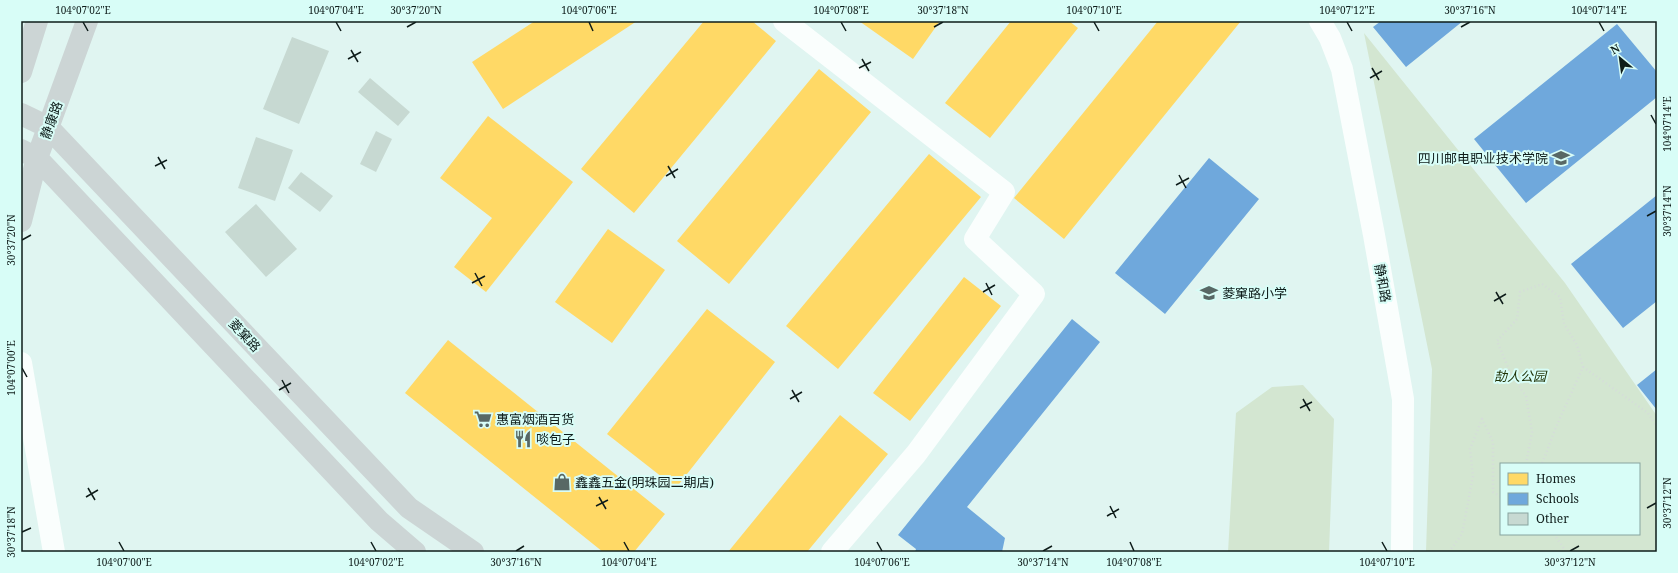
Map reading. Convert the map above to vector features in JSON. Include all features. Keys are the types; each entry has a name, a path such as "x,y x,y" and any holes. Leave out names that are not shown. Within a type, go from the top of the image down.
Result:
{"street":[{"path":"21,72 37,21"},
{"name":"静康路","path":"21,221 29,154 48,127 87,21"},
{"path":"784,21 1004,192 975,239 1034,294 916,454 832,552"},
{"name":"静和路","path":"1320,21 1330,38 1342,68 1374,235 1403,400 1402,552"},
{"name":"菱窠路","path":"21,114 48,127 409,508 473,552"},
{"path":"29,154 379,521 414,552"},
{"path":"21,363 54,552"}],"path":[{"path":"1526,463 1532,432 1526,396 1510,372 1497,341 1516,319 1520,292 1542,284 1560,297 1564,324 1577,345 1583,367 1648,413 1657,427"},
{"path":"1542,463 1556,427 1583,367"},
{"path":"1449,552 1462,534 1473,476 1470,449 1482,419 1493,442 1493,492 1500,496"},
{"path":"1555,535 1566,552"}],"green space":[{"name":"劼人公园","path":"1364,33 1565,283 1657,416 1657,552 1426,552 1432,369"},
{"path":"1303,385 1334,419 1329,552 1228,552 1236,413 1272,387"}],"building: Homes":[{"path":"535,21 637,21 503,109 472,62"},
{"path":"704,21 752,21 776,41 634,213 581,169"},
{"path":"859,21 940,21 913,59"},
{"path":"1011,21 1069,21 1078,28 990,138 945,103"},
{"path":"1158,21 1241,21 1064,239 1014,198"},
{"path":"819,69 871,112 729,284 677,241"},
{"path":"488,116 573,182 486,292 454,267 492,218 440,178"},
{"path":"929,154 981,197 838,369 786,326"},
{"path":"608,229 665,270 612,343 555,302"},
{"path":"964,277 1001,306 910,421 873,393"},
{"path":"707,309 775,362 676,488 607,434"},
{"path":"448,340 665,514 634,552 603,552 405,393"},
{"path":"840,415 888,454 807,552 728,552"}],"building: Schools":[{"path":"1381,21 1463,21 1406,67 1373,27"},
{"path":"1617,24 1657,72 1657,97 1526,203 1474,139"},
{"path":"1209,158 1259,199 1165,314 1115,273"},
{"path":"1657,195 1657,301 1623,328 1571,264"},
{"path":"1072,319 1100,342 967,507 1005,538 1002,552 915,552 916,549 898,535"},
{"path":"1657,369 1657,410 1637,385"}],"building: Other":[{"path":"292,37 329,51 299,124 263,109"},
{"path":"370,78 410,112 398,126 358,92"},
{"path":"376,131 392,139 376,172 360,164"},
{"path":"256,137 293,150 275,201 238,188"},
{"path":"301,172 333,196 320,212 288,188"},
{"path":"256,204 297,249 266,277 225,232"}],"place":[{"name":"四川邮电职业技术学院","path":"1561,158"},
{"name":"菱窠路小学","path":"1209,293"},
{"name":"惠富烟酒百货","path":"483,419"},
{"name":"啖包子","path":"523,439"},
{"name":"鑫鑫五金(明珠园二期店)","path":"562,482"}]}
